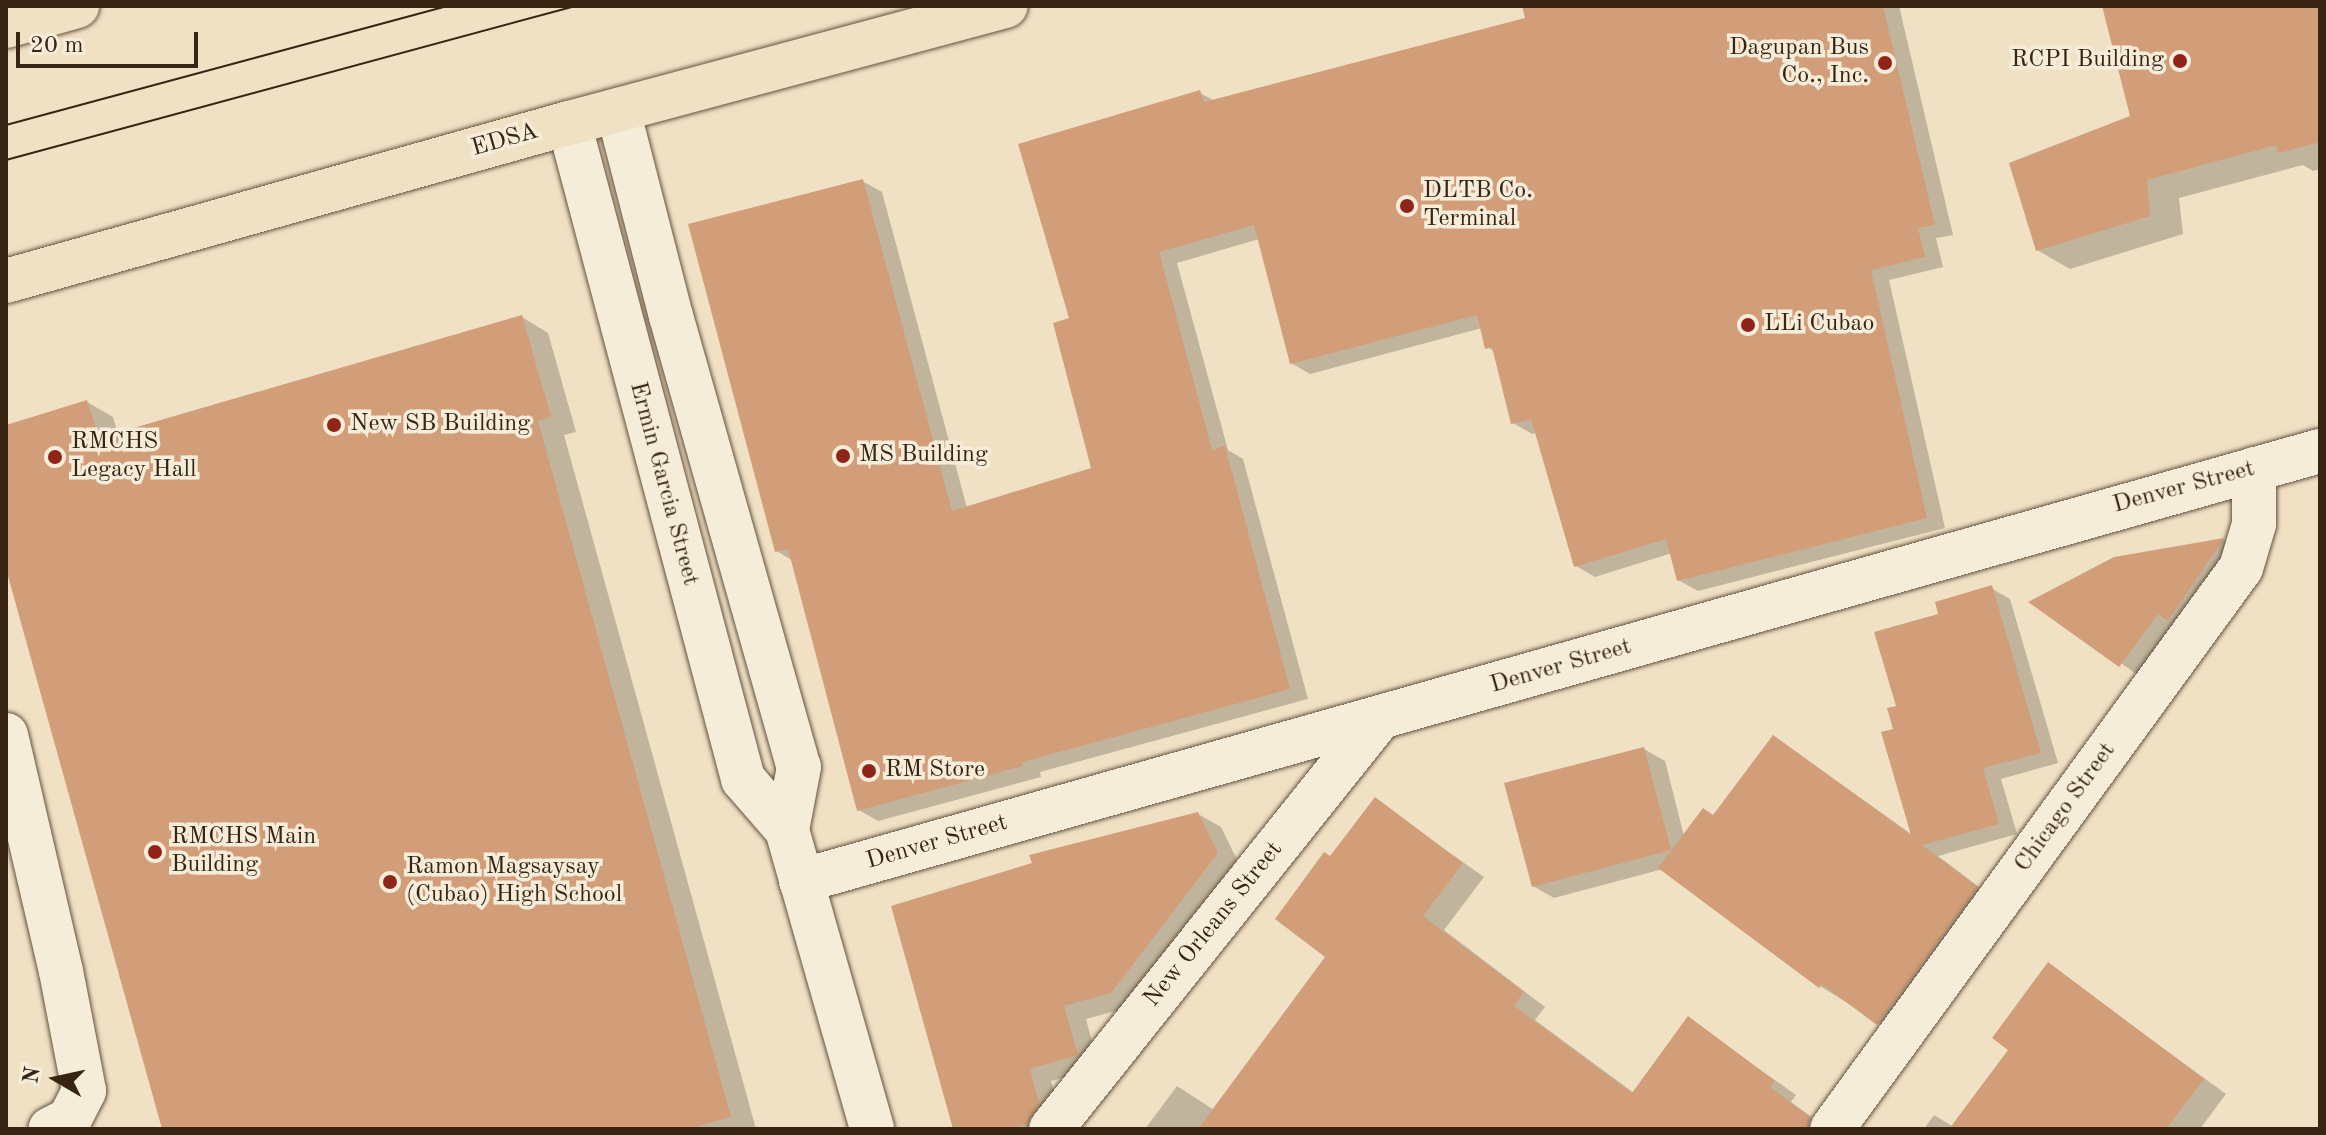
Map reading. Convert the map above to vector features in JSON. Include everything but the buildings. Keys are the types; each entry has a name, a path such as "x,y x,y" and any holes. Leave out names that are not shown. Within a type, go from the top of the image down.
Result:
{"highway":[{"path":"6,26 77,6"},
{"name":"EDSA","path":"6,281 569,123 1006,6"}],"street":[{"name":"Ermin Garcia Street","path":"618,110 671,316 799,767 787,830"},
{"name":"Ermin Garcia Street","path":"569,123 743,779 787,830 872,1129"},
{"name":"Denver Street","path":"801,881 2320,451"},
{"name":"Chicago Street","path":"1832,1129 2241,568 2254,524 2254,469"},
{"name":"New Orleans Street","path":"1051,1129 1378,720"},
{"path":"6,735 61,971 84,1091 70,1119 50,1129"}],"tram line":[{"path":"6,125 448,6"},
{"path":"6,160 575,6"}],"place":[{"name":"RCPI Building","path":"2180,61"},
{"name":"Dagupan Bus Co., Inc.","path":"1885,63"},
{"name":"DLTB Co. Terminal","path":"1407,206"},
{"name":"LLi Cubao","path":"1748,325"},
{"name":"New SB Building","path":"334,425"},
{"name":"MS Building","path":"843,456"},
{"name":"RMCHS Legacy Hall","path":"55,457"},
{"name":"RM Store","path":"869,771"},
{"name":"RMCHS Main Building","path":"155,852"},
{"name":"Ramon Magsaysay (Cubao) High School","path":"390,882"}]}
